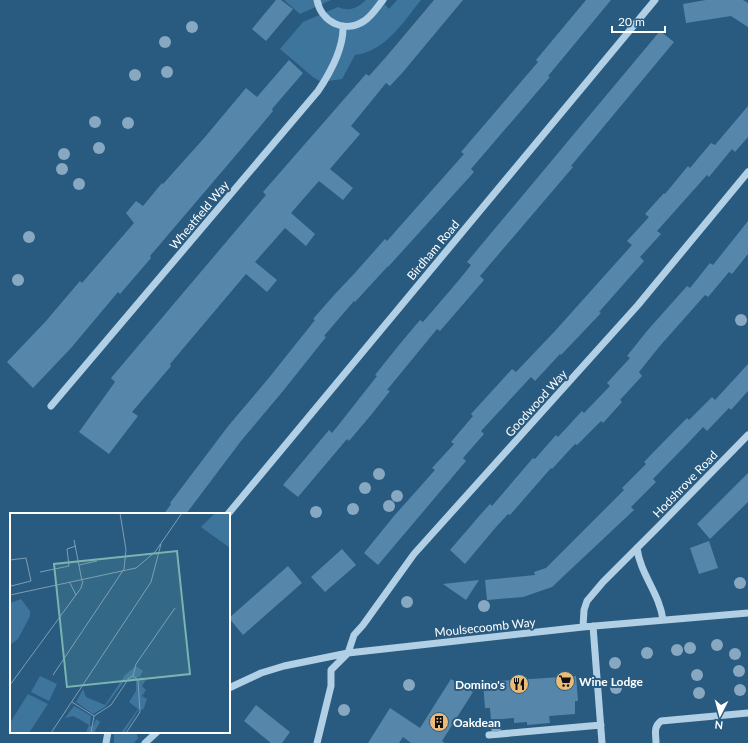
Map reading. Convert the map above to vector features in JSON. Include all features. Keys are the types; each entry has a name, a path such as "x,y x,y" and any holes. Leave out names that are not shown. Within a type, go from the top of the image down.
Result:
{"street":[{"path":"317,0 318,7 327,19 335,24 343,26 355,26 365,21 383,0"},
{"name":"Birdham Road","path":"229,513 655,0"},
{"name":"Wheatfield Way","path":"51,406 318,91 325,80 337,54 343,35 343,26"},
{"name":"Goodwood Way","path":"348,653 354,635 414,554 638,305 748,172"},
{"name":"Hodshrove Road","path":"582,627 584,610 587,601 603,582 748,435"},
{"path":"637,548 638,559 662,608 663,620"},
{"name":"Moulsecoomb Way","path":"230,688 261,673 284,666 348,653 582,627 748,613"},
{"path":"593,626 602,743"},
{"path":"317,743 331,686 331,670 348,653"},
{"path":"656,743 655,729 657,724 663,721 748,713"},
{"path":"489,735 601,725"},
{"path":"106,743 108,733"},
{"path":"145,743 156,733"}],"shaded area":[{"path":"284,0 331,0 300,14"},
{"path":"366,0 381,0 389,9 397,0 421,0 385,42 376,48 355,55 342,79 321,82 280,49 303,22 338,7 346,9 353,8"},
{"path":"114,733 136,733 138,738 134,743 114,743"}],"building":[{"path":"276,0 281,0 293,9 266,41 252,29"},
{"path":"434,0 463,0 403,72 390,86 386,83 351,126 360,134 330,169 353,188 343,200 319,181 291,213 315,234 306,246 285,228 255,262 277,280 267,292 246,274 170,364 171,366 132,412 138,416 109,454 79,432 115,382 111,378 266,195 263,192 366,74 369,76 386,57"},
{"path":"586,0 611,0 548,76 550,77 471,169 474,172 388,267 355,302 354,301 324,336 326,337 241,441 187,513 165,513 171,504 170,503 229,425 315,320 313,319 385,239 387,241 464,154 461,152 538,62 536,60"},
{"path":"706,0 743,0 748,3 748,27 731,16 686,23 683,4"},
{"path":"660,31 674,42 571,166 573,167 480,276 484,280 440,331 437,329 387,390 390,391 371,415 349,441 347,439 298,497 283,485 329,430 332,433 377,376 375,375 399,345 420,320 423,322 459,280 471,265 467,262"},
{"path":"289,60 303,73 272,109 273,111 150,256 151,258 120,294 118,292 71,348 33,388 7,362 46,321 80,281 82,283 134,223 126,213 136,201 143,206 162,183 163,184 205,137 246,88 257,97"},
{"path":"748,106 748,137 735,152 732,149 709,177 707,175 657,231 661,234 640,257 644,261 599,312 601,313 535,381 531,377 481,431 484,434 463,458 466,461 378,565 364,553 394,516 435,470 432,468 454,444 451,442 473,416 471,414 512,369 516,372 555,331 632,245 627,241 649,217 645,214 664,193 665,194 688,166 690,168 711,143 715,145"},
{"path":"748,221 748,254 732,274 729,272 708,297 705,295 659,347 639,372 642,376 620,400 622,402 603,423 601,421 577,445 575,444 552,469 551,468 510,515 508,514 496,527 465,564 450,550 490,504 492,506 533,458 535,459 556,435 558,437 582,411 584,413 610,386 607,383 630,358 627,356 647,331 687,286 690,288 710,263 713,265"},
{"path":"748,364 748,391 731,410 729,408 707,431 703,427 653,479 656,482 631,507 634,510 552,587 523,597 487,600 485,580 535,575 534,572 546,568 624,490 622,488 646,464 644,462 677,428 687,418 689,420 712,397 715,400"},
{"path":"748,473 748,502 710,539 697,524"},
{"path":"709,541 718,568 699,574 690,548"},
{"path":"342,549 356,565 325,592 311,577"},
{"path":"288,566 302,583 243,635 230,619 230,617"},
{"path":"479,580 466,600 443,584"},
{"path":"576,676 578,701 575,701 575,714 549,716 550,723 527,725 527,722 514,723 514,718 491,720 490,708 485,708 483,682"},
{"name":"Oakdean","path":"451,679 473,692 442,741 445,743 411,743 403,737 399,743 368,743 390,708 420,728"},
{"path":"256,705 290,732 282,743 271,743 244,721"}],"place":[{"name":"Wine Lodge","path":"565,681"},
{"name":"Domino's","path":"519,684"},
{"name":"Oakdean","path":"439,722"}]}
